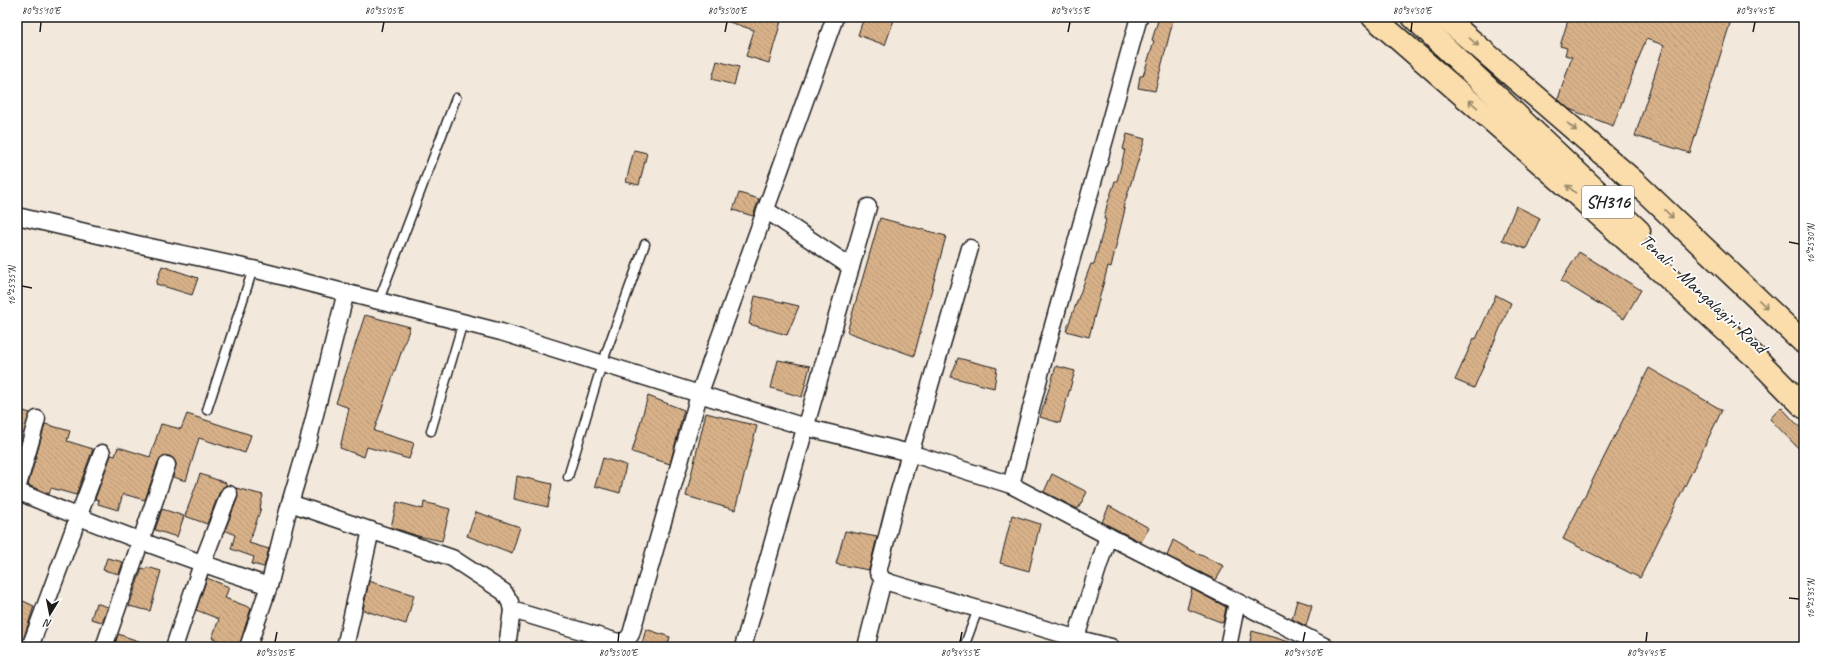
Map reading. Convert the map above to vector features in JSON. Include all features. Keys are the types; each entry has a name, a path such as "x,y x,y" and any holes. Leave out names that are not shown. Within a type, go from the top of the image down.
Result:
{"main road":[{"path":"1373,17 1576,194 1754,356 1804,407"},
{"name":"Tenali - Mangalagiri Road","path":"1413,17 1804,387"},
{"path":"1444,17 1635,182 1804,343"}],"street":[{"path":"512,610 618,642 626,640 631,634 699,395 835,17"},
{"path":"1011,485 1139,17"},
{"path":"743,647 868,207"},
{"path":"766,210 851,266"},
{"path":"17,216 253,269 501,332 805,427 910,453 1011,485 1326,647"},
{"path":"866,647 882,580 878,572 895,504 970,248"},
{"path":"248,647 269,586 290,503 308,442 346,292"},
{"path":"37,420 17,490 78,518 202,564 269,586"},
{"path":"30,647 102,453"},
{"path":"104,647 167,465"},
{"path":"174,647 202,564 229,494"},
{"path":"290,503 452,558 504,592 510,602 512,610 507,647"},
{"path":"345,647 371,530"},
{"path":"1074,643 1108,536"},
{"path":"882,580 978,609 1074,643 1110,647"},
{"path":"1228,647 1237,602"}],"lane":[{"path":"379,300 456,98"},
{"path":"568,476 602,364 645,244"},
{"path":"207,410 253,269"},
{"path":"432,431 462,322"},
{"path":"964,647 978,609"}],"building":[{"path":"723,17 768,17 781,21 769,63 746,56 754,30 723,20"},
{"path":"864,17 895,17 885,45 858,35"},
{"path":"1159,17 1174,17 1155,91 1138,88 1140,76 1143,76 1154,41 1152,40"},
{"path":"1569,17 1732,17 1690,153 1635,136 1664,45 1646,39 1613,126 1569,109 1558,99 1572,57 1565,55 1567,48 1560,46"},
{"path":"717,61 739,67 734,85 712,79"},
{"path":"1127,134 1145,139 1123,208 1125,209 1111,267 1108,266 1089,337 1066,331 1091,264 1094,264 1106,220 1104,219 1107,205 1115,181 1117,181 1125,150 1123,149"},
{"path":"634,150 647,153 639,185 626,182"},
{"path":"739,193 759,199 753,216 733,210"},
{"path":"1516,206 1540,218 1526,249 1502,240"},
{"path":"880,218 946,236 914,356 847,332"},
{"path":"1579,252 1641,290 1624,319 1561,281"},
{"path":"162,266 198,278 192,295 156,284"},
{"path":"1496,295 1511,303 1474,388 1455,380"},
{"path":"755,296 799,306 787,335 749,324"},
{"path":"365,315 410,327 374,431 414,443 409,459 367,447 364,457 340,448 349,408 336,403"},
{"path":"958,358 997,368 994,388 951,377"},
{"path":"778,360 810,366 802,397 771,388"},
{"path":"1056,366 1075,371 1060,423 1040,417"},
{"path":"1649,368 1722,410 1640,578 1563,539"},
{"path":"648,396 684,410 670,464 632,452"},
{"path":"1781,407 1804,432 1804,454 1770,419"},
{"path":"17,409 30,413 18,452 17,451"},
{"path":"706,413 757,426 735,510 686,496"},
{"path":"187,414 251,435 245,453 199,438 186,481 173,477 176,463 170,456 165,456 158,462 145,500 123,494 118,510 98,504 99,500 95,499 111,455 115,456 118,447 150,457 161,424 181,429"},
{"path":"45,424 70,431 67,441 93,449 76,495 51,488 49,494 28,485"},
{"path":"603,458 626,465 620,493 595,486"},
{"path":"200,474 226,483 220,491 207,524 185,516"},
{"path":"1052,474 1087,492 1078,509 1044,492"},
{"path":"517,476 552,484 548,507 514,499"},
{"path":"236,488 263,495 261,508 249,543 269,549 264,567 252,564 254,557 231,549 235,535 225,530 238,497"},
{"path":"397,502 423,509 424,502 450,509 442,541 418,536 391,527"},
{"path":"1109,506 1149,528 1141,542 1102,522"},
{"path":"162,509 184,516 177,537 155,530"},
{"path":"476,512 520,527 512,553 467,536"},
{"path":"1012,515 1040,524 1029,571 1000,563"},
{"path":"845,531 877,537 869,570 836,564"},
{"path":"1173,540 1224,566 1216,580 1167,556"},
{"path":"107,558 123,562 119,574 103,570"},
{"path":"147,567 161,571 150,611 129,606 142,568 146,569"},
{"path":"207,578 229,587 225,598 251,608 239,647 234,647 212,638 219,619 196,610"},
{"path":"369,581 414,595 406,624 363,610"},
{"path":"1192,589 1226,607 1223,623 1187,609"},
{"path":"21,600 34,606 21,647 17,647 17,606"},
{"path":"1297,600 1312,605 1306,626 1292,619"},
{"path":"96,603 108,607 102,622 91,619"},
{"path":"646,629 670,637 667,647 641,647"},
{"path":"1252,631 1296,644 1296,647 1249,647"},
{"path":"118,634 150,645 150,647 114,647"}]}
